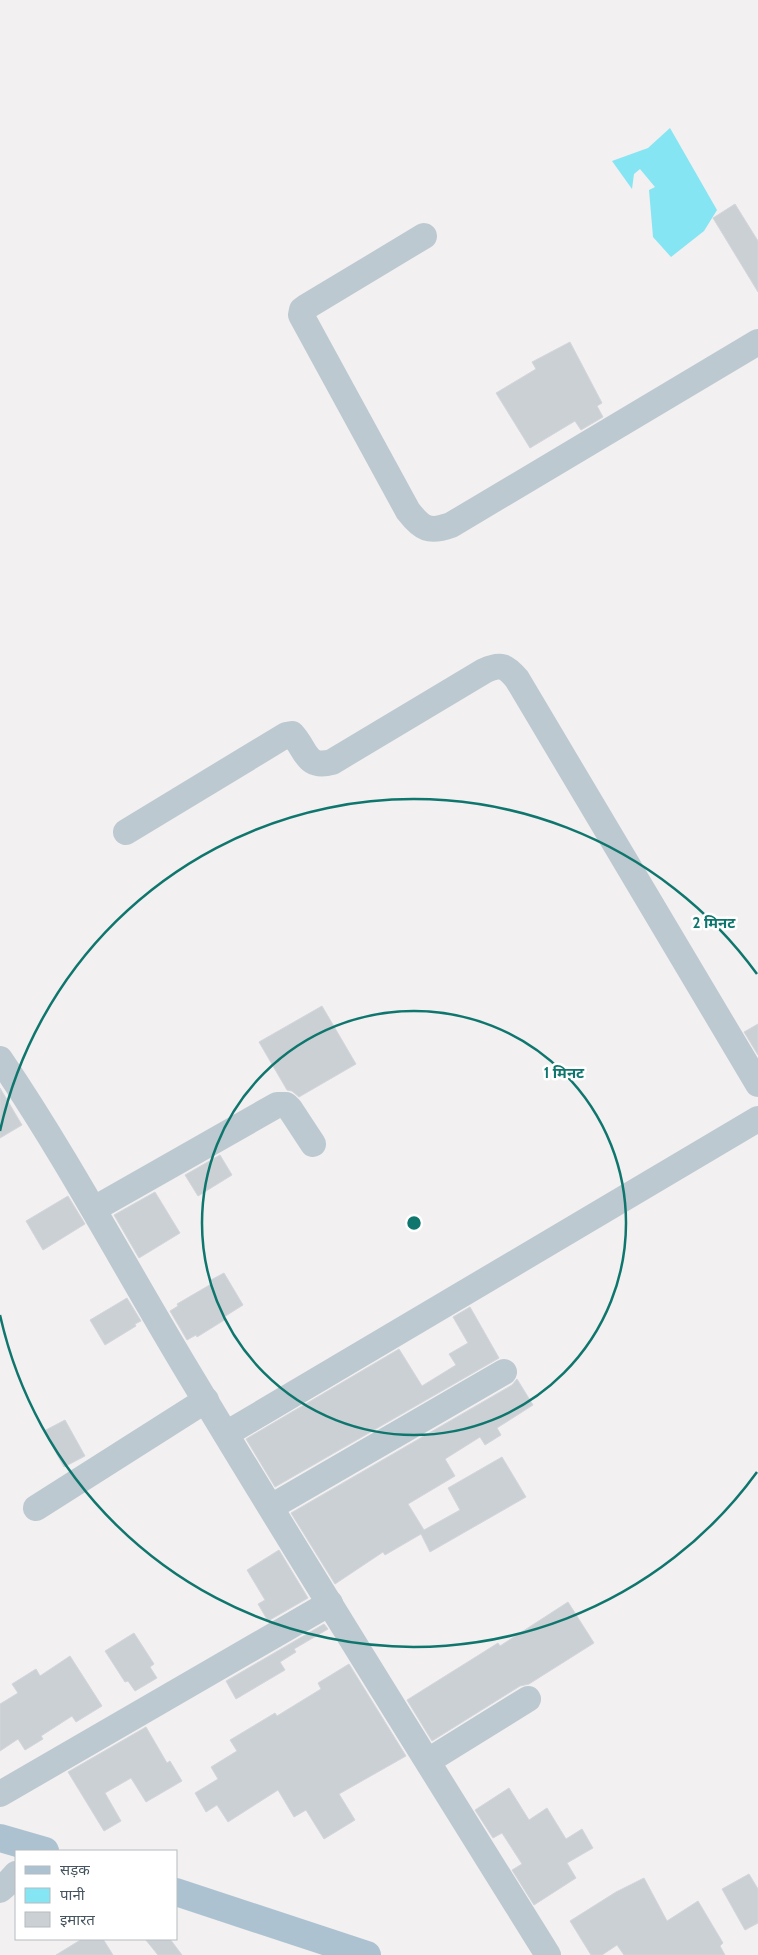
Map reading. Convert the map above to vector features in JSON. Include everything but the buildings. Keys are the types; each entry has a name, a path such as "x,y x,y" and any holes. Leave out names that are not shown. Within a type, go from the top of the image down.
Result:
{"main road":[{"path":"0,1838 34,1850"},
{"path":"178,1893 367,1955"}],"street":[{"path":"424,236 306,307 302,310 302,315 408,511 417,522 426,528 438,530 451,525 758,342"},
{"path":"126,832 286,735 292,734 307,757 313,762 323,765 332,762 484,671 494,666 502,666 518,679 758,1084"},
{"path":"0,1059 36,1111 226,1434 548,1955"},
{"path":"94,1210 277,1105 286,1105 290,1109 313,1144"},
{"path":"226,1434 758,1119"},
{"path":"271,1507 504,1372"},
{"path":"36,1508 206,1400"},
{"path":"0,1794 330,1604"},
{"path":"428,1761 528,1699"},
{"path":"0,1890 15,1875"}],"water":[{"path":"670,128 717,210 704,231 671,257 653,237 649,190 655,187 640,169 634,174 632,189 612,161 648,148"}]}
